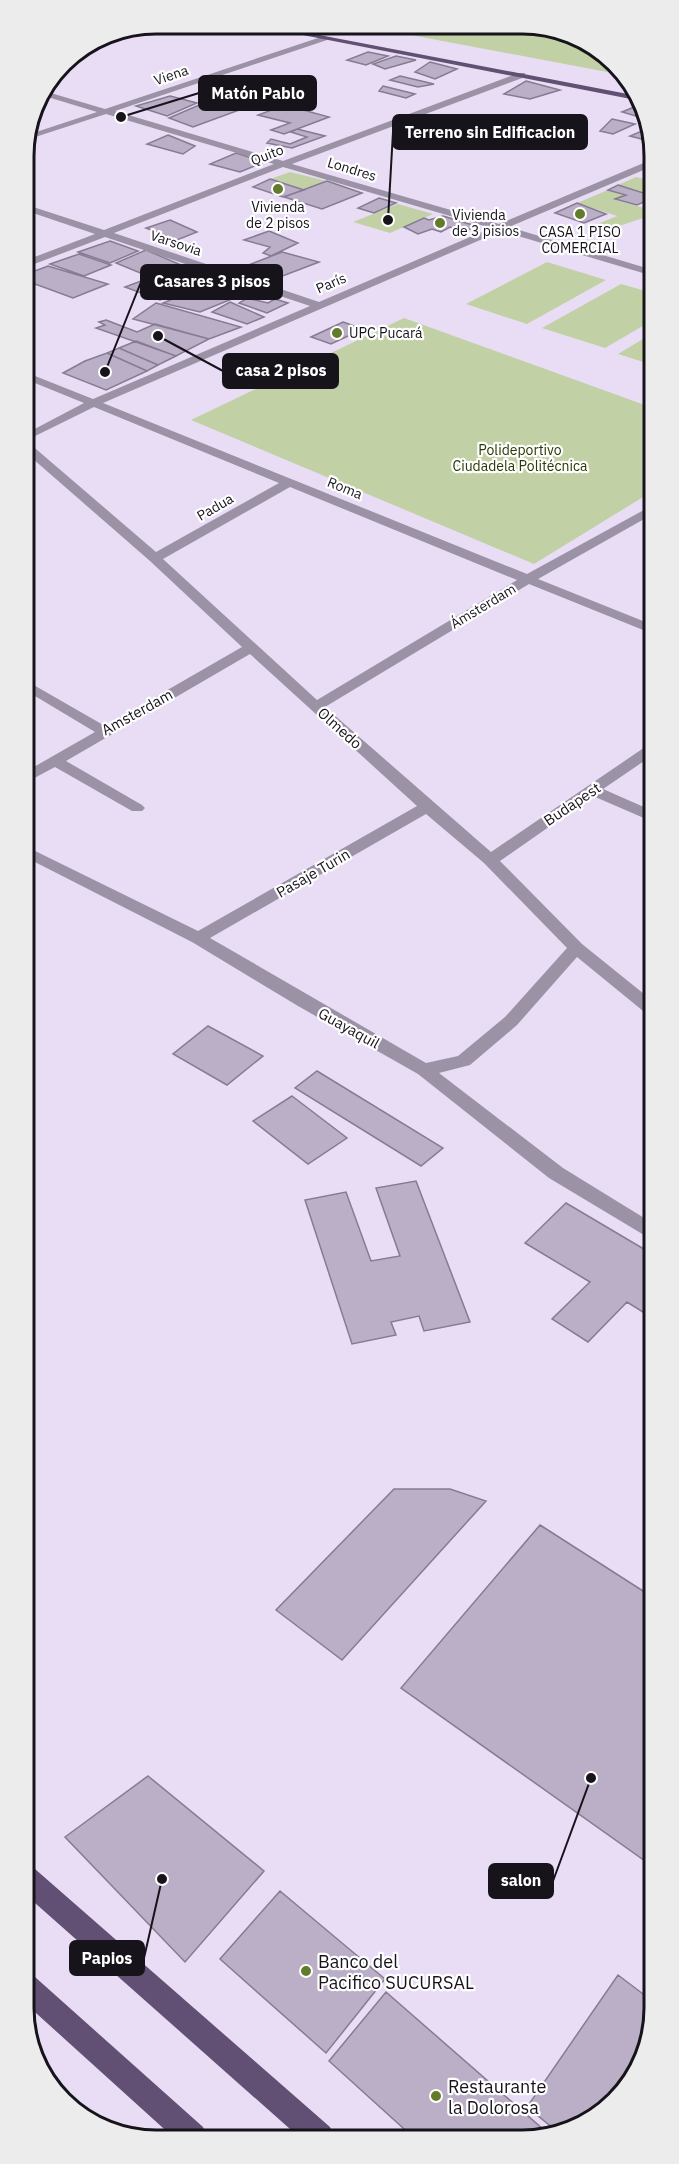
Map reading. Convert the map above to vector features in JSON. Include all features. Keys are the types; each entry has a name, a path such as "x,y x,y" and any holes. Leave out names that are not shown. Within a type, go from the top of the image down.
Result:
{"main road":[{"path":"306,35 628,97"},
{"path":"34,1885 311,2130"},
{"path":"34,1993 185,2130"}],"street":[{"name":"Viena","path":"37,134 324,38"},
{"name":"Quito","path":"35,261 285,163 522,75"},
{"name":"Londres","path":"51,95 645,271"},
{"name":"París","path":"35,433 95,402 645,166"},
{"name":"Varsovia","path":"35,211 319,305"},
{"name":"Roma","path":"35,379 645,627"},
{"name":"Olmedo","path":"35,455 155,558 427,807 490,860 576,948 645,1003"},
{"name":"Padua","path":"155,558 289,482"},
{"name":"Ámsterdam","path":"316,706 528,579 645,514"},
{"name":"Amsterdam","path":"35,772 251,648"},
{"path":"35,690 104,731"},
{"name":"Budapest","path":"490,860 645,754"},
{"path":"54,760 137,808"},
{"path":"592,790 645,813"},
{"name":"Pasaje Turin","path":"198,938 427,807"},
{"name":"Guayaquil","path":"35,856 198,938 303,1002 424,1070 556,1173 644,1228"},
{"path":"424,1070 464,1061 511,1021 576,948"}],"green space":[{"path":"407,34 522,34 546,37 576,47 611,73"},
{"path":"290,172 327,181 304,190 270,179"},
{"path":"636,177 645,179 645,193 618,185"},
{"path":"608,190 626,195 616,200 644,208 642,209 645,211 645,218 609,229 595,225 617,216 577,203"},
{"path":"398,204 433,214 390,233 353,222"},
{"path":"547,262 606,280 527,324 466,304"},
{"path":"621,284 645,291 645,325 605,348 542,328"},
{"name":"Polideportivo Ciudadela Politécnica","path":"404,318 645,405 645,496 534,564 191,420"},
{"path":"645,338 645,362 618,354"}],"building":[{"path":"368,52 388,56 366,65 347,60"},
{"path":"396,56 416,60 385,69 373,64"},
{"path":"430,62 457,69 435,79 415,72"},
{"path":"400,76 434,84 418,87 390,80"},
{"path":"526,81 560,90 530,99 504,94"},
{"path":"383,86 415,94 406,98 379,91"},
{"path":"170,96 197,103 167,116 136,106"},
{"path":"220,96 250,106 193,127 169,118"},
{"path":"285,105 329,117 284,134 271,130 290,123 258,115"},
{"path":"634,107 638,117 622,112"},
{"path":"612,119 635,124 613,134 600,131"},
{"path":"297,129 325,136 292,148 267,143 271,139 290,144 307,137 291,132"},
{"path":"642,131 643,139 630,136"},
{"path":"168,135 195,146 183,154 147,144"},
{"path":"236,153 264,162 240,172 210,164"},
{"name":"Vivienda de 2 pisos","path":"270,179 304,190 283,197 253,187"},
{"path":"327,181 362,193 322,209 284,197"},
{"path":"618,185 645,193 645,202 637,205 615,199 626,195 608,190"},
{"path":"379,198 396,203 374,213 358,208"},
{"name":"CASA 1 PISO COMERCIAL","path":"577,203 606,214 584,223 555,213"},
{"name":"Vivienda de 3 pisios","path":"443,216 476,226 464,232 450,227 441,232 432,229 418,234 404,227 424,218 429,220"},
{"path":"170,220 197,232 177,240 146,228"},
{"path":"269,231 298,243 271,256 263,253 270,247 244,240"},
{"path":"110,241 138,251 110,263 78,252"},
{"path":"146,250 181,265 150,277 116,263"},
{"path":"282,252 319,262 280,277 246,266"},
{"path":"79,254 111,265 84,276 50,264"},
{"path":"48,266 108,284 73,298 35,284 35,271"},
{"path":"181,266 217,278 160,300 125,287"},
{"path":"216,281 249,292 200,312 163,303"},
{"path":"256,293 264,297 255,300 268,303 275,299 288,303 267,313 239,303"},
{"path":"230,302 264,317 247,324 212,312"},
{"path":"156,303 241,327 209,339 133,319"},
{"path":"106,320 137,332 155,324 209,339 176,356 96,328 105,325 99,322"},
{"name":"UPC Pucará","path":"343,322 363,329 331,344 311,337"},
{"path":"136,341 176,356 158,365 119,348"},
{"path":"119,348 158,365 147,371 107,353"},
{"path":"107,353 147,371 106,390 63,373 85,361"},
{"path":"208,1026 263,1056 227,1085 173,1054"},
{"path":"317,1071 443,1148 421,1166 295,1088"},
{"path":"292,1096 347,1138 308,1164 253,1121"},
{"path":"416,1181 470,1322 424,1331 419,1316 391,1322 396,1335 352,1344 305,1200 346,1192 371,1261 400,1256 376,1188"},
{"path":"566,1203 644,1249 644,1313 627,1302 588,1342 552,1319 590,1282 525,1243"},
{"path":"394,1489 450,1489 486,1501 342,1660 276,1610"},
{"path":"540,1525 644,1592 644,1860 401,1688"},
{"path":"148,1776 264,1871 185,1962 65,1837"},
{"path":"280,1891 385,1979 326,2053 220,1959"},
{"path":"618,1975 644,1995 643,2023 635,2054 624,2075 603,2099 584,2113 550,2126 527,2107"},
{"name":"Restaurante la Dolorosa","path":"386,1992 541,2128 522,2130 405,2130 329,2061"}],"place":[{"name":"Matón Pablo","path":"121,117"},
{"name":"Vivienda de 2 pisos","path":"278,189"},
{"name":"CASA 1 PISO COMERCIAL","path":"580,214"},
{"name":"Terreno sin Edificacion","path":"388,220"},
{"name":"Vivienda de 3 pisios","path":"440,223"},
{"name":"UPC Pucará","path":"337,333"},
{"name":"casa 2 pisos","path":"158,336"},
{"name":"Casares 3 pisos","path":"105,372"},
{"name":"salon","path":"591,1778"},
{"name":"Papios","path":"162,1879"},
{"name":"Banco del Pacifico SUCURSAL","path":"306,1971"},
{"name":"Restaurante la Dolorosa","path":"436,2096"}]}
